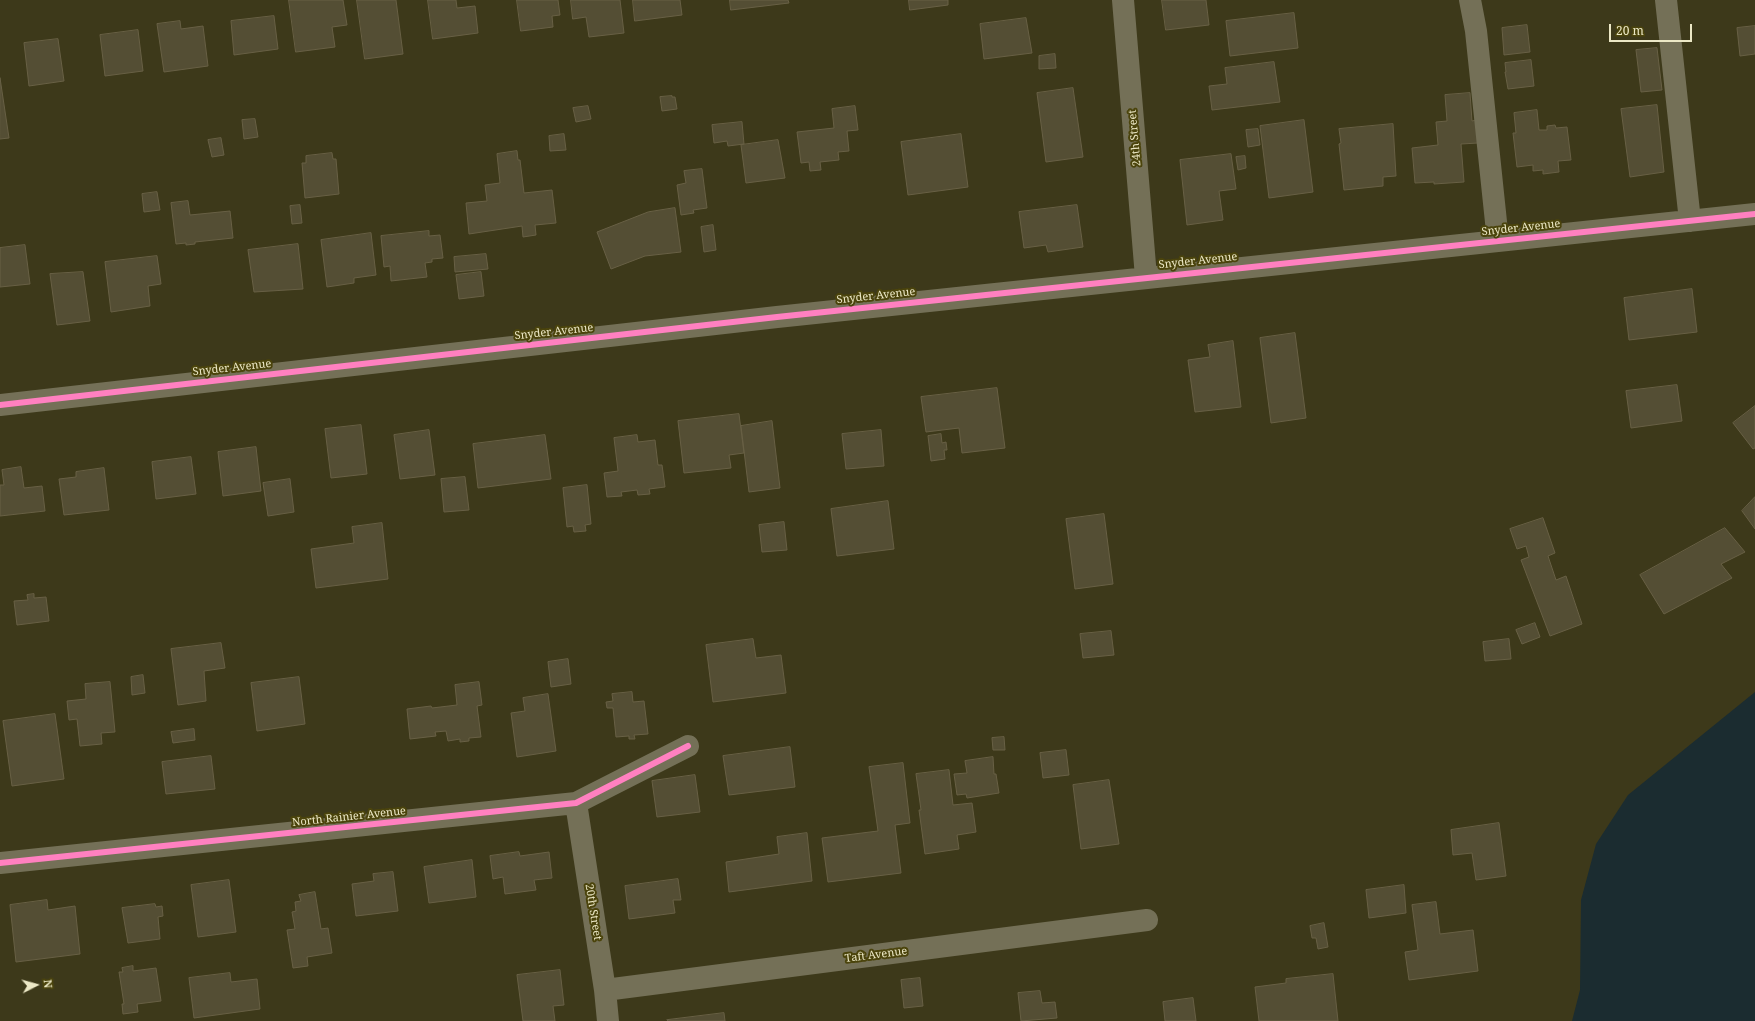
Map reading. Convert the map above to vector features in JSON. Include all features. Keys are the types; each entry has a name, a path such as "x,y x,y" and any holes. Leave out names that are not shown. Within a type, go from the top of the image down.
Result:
{"street":[{"name":"24th Street","path":"1123,0 1146,277"},
{"path":"1470,0 1476,31 1498,241"},
{"path":"1666,0 1690,221"},
{"name":"Snyder Avenue","path":"0,405 777,316 1755,214"},
{"name":"North Rainier Avenue","path":"0,864 576,803 688,746"},
{"name":"20th Street","path":"576,803 605,990 608,1021"},
{"name":"Taft Avenue","path":"605,990 1147,920"}],"shaded area":[{"path":"1755,692 1755,1021 1572,1021 1580,990 1581,900 1596,844 1628,795"}],"building":[{"path":"289,0 343,0 347,25 332,27 335,47 296,52"},
{"path":"357,0 396,0 403,54 365,59"},
{"path":"428,0 456,0 457,8 475,6 478,33 433,39"},
{"path":"517,0 558,0 560,15 552,16 553,27 521,31"},
{"path":"571,0 620,0 624,33 589,37 586,17 573,19"},
{"path":"633,0 680,0 682,15 635,21"},
{"path":"730,0 788,0 789,3 731,10"},
{"path":"909,0 948,0 948,5 910,10"},
{"path":"1162,0 1206,0 1209,25 1166,30"},
{"path":"1294,13 1298,48 1230,56 1226,21"},
{"path":"274,16 278,49 234,55 231,21"},
{"path":"1026,18 1032,53 984,59 980,24"},
{"path":"180,21 181,29 203,26 208,66 164,72 157,24"},
{"path":"1527,25 1530,52 1504,55 1502,28"},
{"path":"1755,26 1755,54 1740,56 1737,28"},
{"path":"138,30 143,71 105,76 100,35"},
{"path":"58,39 64,81 29,86 24,43"},
{"path":"1657,48 1662,90 1641,92 1636,50"},
{"path":"1055,54 1056,68 1039,69 1039,56"},
{"path":"1531,60 1534,86 1508,89 1505,63"},
{"path":"1274,62 1280,102 1212,110 1209,86 1227,84 1225,68"},
{"path":"0,78 9,138 0,139"},
{"path":"1073,88 1083,157 1046,162 1037,93"},
{"path":"1470,93 1472,121 1476,120 1478,143 1461,144 1464,182 1434,184 1434,182 1415,183 1412,148 1438,145 1436,122 1447,121 1445,95"},
{"path":"660,97 675,97 677,109 662,111"},
{"path":"1657,105 1664,172 1630,177 1621,109"},
{"path":"588,106 591,119 576,122 573,108"},
{"path":"855,106 858,130 847,131 849,151 838,152 839,160 820,162 821,170 810,171 809,162 801,163 797,132 834,128 832,109"},
{"path":"1537,110 1539,130 1547,130 1547,126 1555,125 1556,128 1567,127 1571,160 1558,161 1559,172 1543,174 1543,170 1533,171 1533,165 1517,167 1513,133 1516,133 1514,113"},
{"path":"255,119 258,137 244,139 242,120"},
{"path":"1304,120 1313,192 1269,198 1260,126"},
{"path":"742,122 744,144 728,146 727,141 714,143 712,125"},
{"path":"1393,124 1396,176 1383,177 1383,186 1344,190 1339,144 1341,143 1339,129"},
{"path":"1258,129 1260,145 1248,147 1246,130"},
{"path":"564,134 566,150 550,151 549,136"},
{"path":"961,134 968,187 908,195 901,142"},
{"path":"221,138 224,155 212,157 208,140"},
{"path":"778,140 785,178 746,183 741,145"},
{"path":"517,151 518,160 520,160 524,193 552,190 556,223 535,225 536,235 523,237 522,226 469,234 466,203 487,201 485,185 500,183 497,154"},
{"path":"332,153 333,159 336,159 339,194 305,198 302,163 306,163 306,156"},
{"path":"1231,154 1236,189 1219,191 1223,220 1187,225 1180,160"},
{"path":"1245,156 1246,168 1238,170 1236,157"},
{"path":"702,169 707,208 693,210 694,213 681,215 677,185 686,183 684,171"},
{"path":"157,192 160,210 144,212 142,194"},
{"path":"188,201 190,215 230,211 233,238 195,242 195,244 186,245 186,243 176,244 171,203"},
{"path":"300,205 302,223 292,224 290,206"},
{"path":"1077,205 1083,247 1048,252 1046,245 1024,248 1019,212"},
{"path":"675,208 681,252 645,256 611,269 597,232 648,212"},
{"path":"713,225 716,250 704,252 701,227"},
{"path":"429,231 429,236 440,235 443,258 432,259 432,262 425,263 427,277 391,281 390,266 384,267 381,236"},
{"path":"371,233 376,275 354,278 354,283 327,287 321,240"},
{"path":"298,244 303,289 254,292 248,250"},
{"path":"25,245 30,284 0,287 0,248"},
{"path":"486,254 488,269 455,272 454,257"},
{"path":"157,256 161,284 148,286 150,306 111,312 105,262"},
{"path":"83,272 90,321 57,325 50,274"},
{"path":"481,272 484,296 459,299 456,275"},
{"path":"1692,289 1697,332 1629,340 1624,298"},
{"path":"1295,333 1306,418 1271,423 1260,338"},
{"path":"1233,341 1241,407 1195,412 1188,360 1210,357 1208,345"},
{"path":"1677,385 1682,421 1631,428 1626,391"},
{"path":"997,388 1005,448 962,453 959,428 926,432 921,397"},
{"path":"1755,406 1755,448 1753,449 1733,423"},
{"path":"739,414 744,453 729,455 731,468 684,473 678,421"},
{"path":"772,421 780,488 749,492 741,426"},
{"path":"361,425 367,474 331,478 325,429"},
{"path":"429,430 435,475 400,479 394,435"},
{"path":"881,430 884,466 846,469 842,434"},
{"path":"941,434 942,443 946,442 947,450 944,450 945,459 931,461 928,436"},
{"path":"545,435 551,479 478,488 473,444"},
{"path":"637,435 638,442 655,440 658,465 662,465 665,487 649,489 650,494 638,495 637,490 621,492 622,496 607,497 604,473 618,471 614,438"},
{"path":"256,447 261,491 223,496 218,452"},
{"path":"191,457 196,494 156,499 152,462"},
{"path":"21,467 24,488 42,486 45,511 0,516 0,485 4,485 2,470"},
{"path":"104,468 109,510 64,515 59,479 76,477 76,472"},
{"path":"465,477 469,510 444,512 441,479"},
{"path":"290,479 294,512 268,516 263,483"},
{"path":"587,485 591,524 585,525 586,531 574,532 573,526 567,527 563,488"},
{"path":"1755,497 1755,529 1742,511"},
{"path":"888,501 894,549 837,556 831,509"},
{"path":"1104,514 1113,584 1075,589 1066,519"},
{"path":"1543,518 1555,553 1548,556 1556,580 1566,576 1582,624 1550,636 1521,560 1529,557 1526,546 1517,549 1510,529"},
{"path":"784,522 787,550 762,552 759,525"},
{"path":"382,523 388,579 316,588 311,549 354,543 352,527"},
{"path":"1725,528 1745,552 1721,564 1732,578 1664,614 1640,575"},
{"path":"34,594 34,598 46,597 49,621 17,625 14,601 28,600 27,595"},
{"path":"1535,623 1540,637 1522,644 1516,630"},
{"path":"1111,631 1114,655 1083,658 1080,634"},
{"path":"753,639 756,658 781,655 786,693 713,702 706,645"},
{"path":"1509,639 1511,659 1485,661 1483,642"},
{"path":"221,643 225,668 204,671 206,701 178,705 171,649"},
{"path":"568,659 571,684 551,687 548,662"},
{"path":"143,675 145,693 132,695 131,677"},
{"path":"299,677 305,724 257,731 251,683"},
{"path":"110,682 115,732 101,733 102,744 80,746 77,719 69,720 67,701 86,699 85,684"},
{"path":"479,682 482,705 477,706 481,737 469,738 469,741 460,742 460,739 448,741 446,731 435,732 436,736 410,739 407,709 457,705 455,685"},
{"path":"632,692 633,702 644,701 648,734 634,735 635,739 629,739 629,736 616,737 613,708 607,708 606,702 613,701 612,694"},
{"path":"548,694 556,751 517,757 511,713 525,711 523,698"},
{"path":"55,714 64,779 12,786 3,721"},
{"path":"194,729 195,740 173,743 171,732"},
{"path":"1004,737 1005,750 993,750 992,738"},
{"path":"790,747 795,787 729,795 723,756"},
{"path":"1066,750 1069,775 1043,778 1040,753"},
{"path":"211,756 215,789 166,794 162,762"},
{"path":"993,757 994,774 996,774 999,793 967,798 966,794 957,795 954,774 967,773 965,761"},
{"path":"903,763 910,823 895,825 901,873 828,882 822,838 878,831 869,767"},
{"path":"949,770 953,805 972,803 976,832 957,835 959,849 925,854 916,774"},
{"path":"695,775 700,812 657,817 652,781"},
{"path":"1109,780 1119,844 1081,849 1073,785"},
{"path":"1499,823 1506,876 1476,880 1472,853 1453,855 1451,830"},
{"path":"807,833 812,881 729,892 726,862 779,854 777,837"},
{"path":"519,852 520,856 549,852 552,878 534,880 536,890 505,894 503,877 493,879 490,856"},
{"path":"472,860 476,897 429,903 424,867"},
{"path":"393,872 398,911 356,916 352,884 374,881 373,874"},
{"path":"678,879 681,900 673,900 675,913 629,919 625,886"},
{"path":"229,880 236,932 198,937 191,885"},
{"path":"1404,885 1406,913 1369,918 1366,890"},
{"path":"315,892 321,929 328,928 332,953 307,957 308,966 293,968 287,930 295,929 292,912 296,911 295,902 301,901 299,895"},
{"path":"47,900 48,910 75,906 80,954 16,962 10,905"},
{"path":"1436,902 1440,934 1473,930 1478,971 1409,980 1405,952 1418,950 1412,905"},
{"path":"155,904 156,907 162,906 163,916 158,917 160,939 128,943 122,908"},
{"path":"1324,923 1328,947 1318,949 1316,938 1312,938 1310,926"},
{"path":"133,966 133,971 156,968 161,1001 137,1004 138,1012 123,1014 122,1004 124,1004 119,972 123,972 122,968"},
{"path":"560,970 564,1005 553,1006 555,1021 523,1021 517,975"},
{"path":"230,973 231,982 257,979 260,1009 194,1018 189,978"},
{"path":"1333,974 1338,1021 1259,1021 1255,987 1286,983 1286,979"},
{"path":"920,978 923,1006 904,1008 901,980"},
{"path":"1040,991 1042,1003 1055,1002 1057,1018 1021,1021 1018,993"},
{"path":"1193,998 1196,1021 1165,1021 1163,1002"},
{"path":"724,1013 725,1021 667,1020"}],"cycle path":[{"path":"0,405 777,317 1755,214"},
{"path":"0,863 576,803 688,746"}]}
